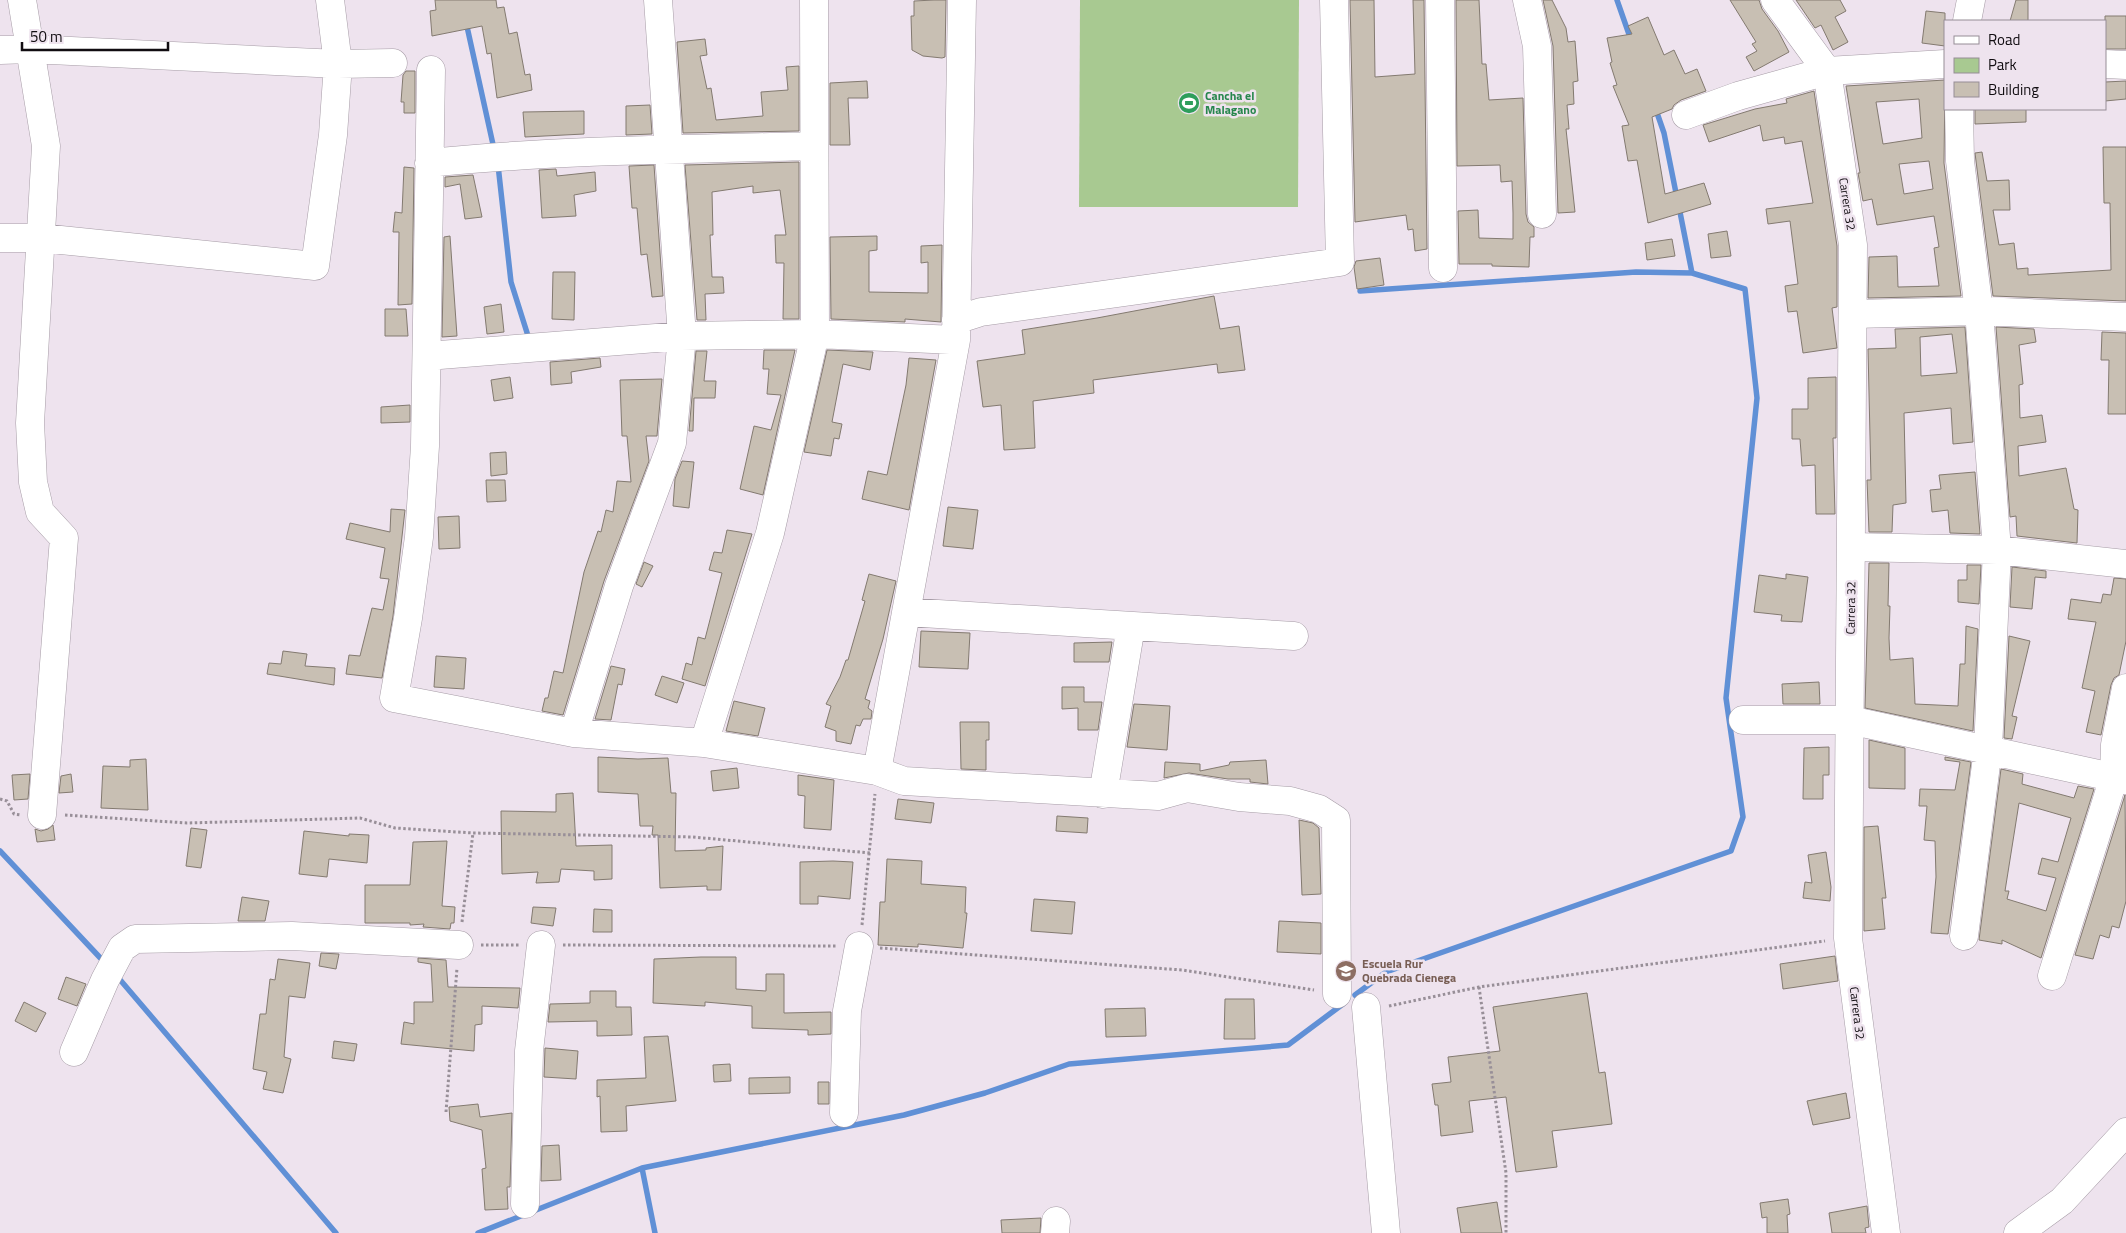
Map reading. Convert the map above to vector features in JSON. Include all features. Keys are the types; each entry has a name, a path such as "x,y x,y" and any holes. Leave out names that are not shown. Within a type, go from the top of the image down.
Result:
{"street":[{"path":"22,0 46,146 30,423 34,482 40,512 64,538 42,815"},
{"path":"0,238 41,238 315,266 333,135 338,64 330,0"},
{"path":"574,733 618,586 672,442 682,336 658,0"},
{"path":"704,743 770,533 815,334 814,0"},
{"path":"877,771 956,330 962,0"},
{"path":"427,356 682,336 956,330 981,312 1340,262 1334,0"},
{"path":"1440,0 1444,268"},
{"path":"1527,0 1537,46 1542,214"},
{"name":"Carrera 32","path":"1776,0 1827,71 1853,245 1848,938 1886,1233"},
{"path":"1967,20 1971,0"},
{"path":"0,50 30,49 338,64 393,63"},
{"path":"1686,115 1738,96 1827,71 1944,64"},
{"path":"2106,64 2126,64"},
{"path":"431,70 425,446 419,537 408,618 394,698 574,733 704,743 877,771 904,781 1158,796 1187,788 1239,797 1290,801 1319,809 1336,820 1337,994"},
{"path":"1959,110 1960,161 1979,311 1997,550 1988,749 1964,936"},
{"path":"429,163 488,157 670,149 814,146"},
{"path":"1853,314 1979,311 2126,317"},
{"path":"1852,547 1997,550 2126,564"},
{"path":"906,612 1294,636"},
{"path":"1103,794 1131,626"},
{"path":"2052,976 2120,778 2115,745 2126,688"},
{"path":"1744,720 1849,720 2120,778"},
{"path":"74,1052 122,948 135,939 292,936 459,945"},
{"path":"525,1204 529,1051 541,945"},
{"path":"844,1112 847,1011 859,946"},
{"path":"1366,1007 1386,1233"},
{"path":"2018,1233 2062,1201 2126,1132"}],"path":[{"path":"459,945 859,946 877,771"},
{"path":"0,799 7,801 14,814 91,816 187,823 360,818 396,828 473,833 693,838 870,853"},
{"path":"446,1112 459,945 473,833"},
{"path":"1479,988 1506,1173 1506,1233"}],"green space":[{"name":"Cancha el Malagano","path":"1080,0 1299,0 1298,207 1079,207"}],"building":[{"path":"435,0 496,0 497,8 504,7 509,34 517,32 525,75 530,74 532,90 497,98 491,53 487,54 482,26 432,36 430,11 436,10"},
{"path":"946,0 945,57 923,56 912,50 911,16 914,16 914,1"},
{"path":"1350,0 1374,0 1375,77 1415,74 1413,0 1424,0 1427,249 1415,251 1413,229 1408,230 1406,215 1355,222"},
{"path":"1456,0 1479,0 1482,64 1486,64 1489,100 1523,98 1526,214 1528,222 1534,227 1534,237 1530,237 1529,267 1459,264 1458,211 1478,210 1479,238 1513,239 1513,213 1512,181 1501,182 1500,165 1457,166"},
{"path":"1543,0 1552,0 1566,28 1568,42 1575,41 1578,81 1573,82 1574,104 1567,105 1569,129 1566,129 1575,212 1558,213 1553,46"},
{"path":"1730,0 1759,0 1762,9 1778,31 1789,52 1754,71 1746,57 1757,51 1752,44 1756,42"},
{"path":"1796,0 1840,0 1846,11 1835,17 1848,42 1833,50 1821,25 1815,28"},
{"path":"2016,0 2028,0 2028,20 2010,20"},
{"path":"1926,11 1945,13 1944,46 1922,43"},
{"path":"2105,16 2126,16 2126,49 2106,49"},
{"path":"1648,17 1664,55 1674,50 1685,74 1697,69 1706,91 1681,100 1672,109 1652,117 1665,194 1704,183 1711,204 1648,223 1637,160 1628,161 1622,126 1629,125 1613,86 1617,85 1610,63 1612,62 1607,38 1632,34 1628,26"},
{"path":"705,39 707,55 700,56 707,89 711,88 716,120 763,116 761,92 788,90 786,67 799,66 799,131 683,133 677,42"},
{"path":"406,71 415,71 415,113 404,113 404,102 401,102 403,75"},
{"path":"1944,80 1944,163 1961,296 1868,298 1869,257 1897,256 1898,287 1939,286 1934,248 1939,247 1934,216 1877,225 1872,199 1863,201 1858,173 1860,173 1846,86","holes":["1919,99 1922,138 1883,144 1876,102","1929,161 1933,189 1904,194 1899,164"]},
{"path":"867,81 868,98 848,98 850,145 830,145 830,83"},
{"path":"2126,81 2126,99 2106,101 2106,82"},
{"path":"1814,91 1837,246 1837,307 1832,308 1837,348 1803,353 1797,311 1788,312 1785,286 1798,284 1790,221 1768,224 1766,209 1813,203 1802,141 1785,144 1784,137 1763,141 1760,125 1709,142 1703,125 1755,109 1787,103 1786,99"},
{"path":"650,105 652,134 626,135 626,106"},
{"path":"1975,110 2026,110 2026,122 1975,124"},
{"path":"584,111 584,134 525,137 523,112"},
{"path":"2103,147 2126,147 2126,301 1993,296 1975,153 1982,152 1987,181 2009,180 2010,210 1993,210 1999,245 2014,243 2017,269 2028,268 2028,275 2111,270 2110,203 2104,203"},
{"path":"799,162 799,319 783,319 784,263 776,263 775,235 786,235 780,190 753,193 753,186 712,192 713,235 710,235 712,277 723,277 724,293 705,294 706,320 697,320 685,165"},
{"path":"654,165 663,296 652,297 647,254 641,255 637,208 632,208 629,166"},
{"path":"404,167 414,168 412,304 398,305 399,232 393,232 395,212 402,213"},
{"path":"556,169 557,176 595,172 596,191 574,195 576,216 542,218 539,170"},
{"path":"473,175 482,217 465,219 460,184 445,187 445,177"},
{"path":"1727,231 1731,256 1711,258 1708,234"},
{"path":"450,236 457,336 442,337 444,237"},
{"path":"877,236 877,250 869,251 869,292 928,293 928,262 921,263 921,246 942,245 941,322 905,319 905,322 831,319 830,237"},
{"path":"1672,239 1675,256 1647,260 1645,243"},
{"path":"1380,258 1384,285 1357,289 1354,267 1356,261"},
{"path":"553,272 575,272 574,320 552,319"},
{"path":"1214,296 1220,329 1239,326 1245,370 1218,373 1217,364 1093,380 1094,393 1033,401 1035,448 1004,450 1001,405 983,407 977,361 1025,354 1022,330"},
{"path":"501,304 504,332 487,334 484,307"},
{"path":"385,309 406,309 408,336 385,336"},
{"path":"1965,327 1973,442 1953,444 1951,408 1904,413 1906,503 1893,505 1892,532 1869,532 1867,480 1871,480 1868,349 1896,348 1895,329","holes":["1952,334 1957,373 1921,376 1920,337"]},
{"path":"1996,327 2034,329 2036,342 2019,345 2023,384 2019,385 2020,418 2042,415 2046,442 2018,446 2019,476 2066,468 2074,509 2078,510 2077,543 2017,536 2016,516 2010,517"},
{"path":"2102,332 2126,333 2126,414 2108,414 2109,360 2101,360"},
{"path":"764,350 795,350 763,495 740,489 754,426 771,430 781,395 767,394 769,369 763,369"},
{"path":"827,350 873,352 870,370 843,364 832,422 842,424 839,439 834,438 831,456 804,452"},
{"path":"696,351 707,351 704,381 716,381 715,398 694,398 693,431 689,431"},
{"path":"600,358 601,367 571,372 572,383 551,385 550,362"},
{"path":"909,358 936,360 909,510 862,499 868,471 887,475 906,385"},
{"path":"510,377 513,398 494,401 491,380"},
{"path":"1836,377 1836,438 1833,438 1835,514 1816,514 1815,465 1802,466 1800,439 1792,439 1792,409 1808,409 1808,378"},
{"path":"662,379 657,436 646,436 649,461 604,581 563,715 542,711 545,698 548,698 554,671 563,673 584,572 598,531 601,532 606,510 613,512 617,481 631,482 627,436 622,436 620,380"},
{"path":"410,405 410,422 381,423 381,407"},
{"path":"506,452 507,474 491,476 490,453"},
{"path":"682,461 694,462 689,508 673,506 675,479"},
{"path":"1975,472 1980,534 1950,533 1948,510 1932,512 1930,490 1941,489 1939,475"},
{"path":"486,480 505,480 506,501 487,502"},
{"path":"948,507 978,510 973,549 943,546"},
{"path":"391,509 405,510 393,616 382,678 346,674 349,655 360,656 372,608 383,610 389,579 380,578 385,548 346,539 350,523 390,532"},
{"path":"459,516 460,548 439,549 438,517"},
{"path":"727,530 752,534 705,686 682,679 686,663 692,665 698,637 705,639 722,573 709,570 714,552 722,553"},
{"path":"644,562 653,566 642,587 636,584"},
{"path":"1869,563 1889,563 1890,660 1913,658 1915,704 1958,706 1960,664 1965,664 1966,626 1978,629 1973,731 1865,708"},
{"path":"1967,565 1981,565 1979,604 1958,602 1958,580 1967,580"},
{"path":"2012,567 2046,571 2046,578 2035,577 2032,609 2010,607"},
{"path":"869,574 896,581 883,639 865,699 870,701 868,708 872,711 871,719 863,719 860,726 856,725 851,744 836,741 836,731 825,727 831,706 826,704 840,677 846,660 848,660 865,601 862,600"},
{"path":"1786,574 1808,577 1802,622 1781,621 1782,615 1754,612 1759,575 1786,579"},
{"path":"2114,578 2126,579 2126,641 2119,675 2114,678 2111,685 2101,735 2086,732 2095,691 2082,688 2096,622 2068,619 2071,599 2101,603 2103,594 2111,595"},
{"path":"921,631 970,633 968,669 919,667"},
{"path":"2009,636 2030,641 2012,716 2017,717 2012,739 2004,738"},
{"path":"1112,642 1109,662 1074,662 1074,643"},
{"path":"283,651 307,654 305,666 335,668 334,685 267,674 269,663 281,664"},
{"path":"436,656 466,658 464,689 434,687"},
{"path":"611,666 625,669 622,685 618,684 611,720 595,719"},
{"path":"662,676 684,683 677,703 655,695"},
{"path":"1819,682 1820,704 1783,704 1782,684"},
{"path":"1062,687 1084,687 1084,702 1102,702 1098,730 1078,730 1078,708 1062,709"},
{"path":"734,701 765,708 758,736 726,731"},
{"path":"1134,704 1170,706 1167,750 1127,747"},
{"path":"960,722 989,722 989,740 986,740 986,770 961,769"},
{"path":"1869,740 1905,748 1905,789 1869,788"},
{"path":"1829,747 1829,775 1823,775 1823,799 1803,799 1804,748"},
{"path":"598,757 668,758 671,793 676,793 675,851 706,850 706,848 723,846 721,890 707,890 707,886 660,888 658,835 652,835 653,826 640,826 638,794 598,792"},
{"path":"1945,757 1971,762 1948,934 1931,933 1936,877 1935,841 1924,840 1927,806 1919,806 1920,789 1955,790 1960,762 1945,760"},
{"path":"146,759 148,810 101,808 103,766 130,767 130,760"},
{"path":"1266,760 1268,784 1250,782 1250,779 1228,779 1189,773 1164,778 1165,762 1200,764 1200,771 1229,765 1230,762"},
{"path":"737,768 739,788 713,791 711,771"},
{"path":"2001,769 2023,774 2022,784 2074,798 2078,786 2094,789 2041,958 2002,940 2002,944 1979,940","holes":["2019,803 2071,818 2058,862 2042,858 2038,874 2056,878 2046,911 2007,899 2009,891 2005,891"]},
{"path":"30,774 28,799 14,800 12,775"},
{"path":"71,774 73,792 59,793 61,776"},
{"path":"798,775 834,780 831,830 804,828 805,796 798,795"},
{"path":"573,793 576,846 612,845 612,879 594,880 594,871 561,869 559,882 536,883 538,872 502,874 501,811 556,812 556,794"},
{"path":"2125,795 2126,901 2119,928 2112,926 2109,938 2100,935 2093,959 2075,955"},
{"path":"898,799 934,803 931,823 895,819"},
{"path":"1057,816 1088,818 1087,833 1056,831"},
{"path":"1299,820 1313,823 1319,828 1321,894 1302,895"},
{"path":"53,825 55,840 37,842 35,829 41,831"},
{"path":"1878,826 1886,898 1882,898 1885,929 1864,931 1864,827"},
{"path":"191,828 207,830 201,868 186,866"},
{"path":"304,831 349,836 349,834 369,835 367,863 329,859 327,877 299,874"},
{"path":"447,841 442,906 455,907 454,923 451,923 450,929 423,927 424,924 410,925 410,923 365,923 365,885 410,885 413,842"},
{"path":"1826,852 1831,887 1830,901 1803,898 1805,882 1812,883 1808,855"},
{"path":"887,859 922,861 921,884 966,887 965,913 967,913 963,948 918,944 918,947 878,945 880,902 885,902"},
{"path":"800,862 853,862 850,899 818,896 818,904 800,904"},
{"path":"242,897 269,901 265,921 238,921"},
{"path":"1034,899 1075,902 1072,934 1031,931"},
{"path":"533,907 556,908 553,926 531,923"},
{"path":"594,909 612,910 612,932 593,932"},
{"path":"1279,921 1321,923 1321,954 1277,952"},
{"path":"321,953 339,954 336,969 319,966"},
{"path":"1835,956 1838,981 1783,989 1780,964"},
{"path":"736,957 736,989 766,991 766,974 784,974 784,1013 831,1012 831,1034 808,1035 808,1030 752,1028 752,1006 705,1002 705,1006 653,1003 654,959"},
{"path":"418,958 446,960 448,987 520,988 518,1008 482,1006 482,1024 475,1025 474,1051 401,1044 404,1022 414,1024 414,1002 433,1002 431,964 418,962"},
{"path":"278,959 310,963 305,998 289,996 284,1057 291,1059 283,1093 263,1089 267,1072 253,1069 260,1014 266,1014 270,979 275,980"},
{"path":"66,977 86,984 77,1006 58,999"},
{"path":"590,991 616,991 616,1007 631,1007 632,1035 597,1036 597,1021 548,1022 550,1004 590,1003"},
{"path":"1587,993 1599,1073 1605,1072 1612,1124 1552,1131 1557,1167 1516,1172 1506,1097 1469,1101 1473,1132 1441,1136 1438,1105 1435,1105 1432,1084 1451,1082 1448,1057 1500,1051 1493,1007"},
{"path":"1225,999 1254,999 1255,1039 1224,1039"},
{"path":"24,1002 46,1013 36,1032 15,1021"},
{"path":"1145,1008 1146,1036 1106,1037 1105,1009"},
{"path":"668,1036 676,1101 626,1106 627,1131 601,1132 600,1096 597,1097 597,1080 646,1078 644,1037"},
{"path":"334,1041 357,1044 354,1061 332,1058"},
{"path":"545,1048 578,1051 576,1079 544,1077"},
{"path":"730,1064 731,1081 714,1082 713,1065"},
{"path":"790,1077 790,1093 749,1094 749,1078"},
{"path":"818,1082 829,1082 829,1104 818,1104"},
{"path":"1846,1093 1850,1118 1813,1125 1807,1101"},
{"path":"478,1104 480,1117 512,1113 510,1187 507,1187 508,1209 485,1210 482,1169 486,1168 482,1130 450,1121 449,1107"},
{"path":"559,1145 561,1180 541,1181 542,1146"},
{"path":"1788,1199 1790,1214 1787,1215 1788,1233 1767,1233 1767,1217 1762,1218 1760,1203"},
{"path":"1497,1202 1502,1233 1461,1233 1457,1208"},
{"path":"1867,1206 1869,1227 1865,1228 1866,1233 1832,1233 1829,1213"},
{"path":"1041,1218 1040,1233 1002,1233 1001,1220"}],"waterway":[{"path":"1617,0 1631,40"},
{"path":"466,22 494,149"},
{"path":"1656,110 1664,133 1677,198"},
{"path":"498,165 511,282 529,339"},
{"path":"1679,207 1692,273"},
{"path":"1355,995 1386,972 1731,851 1743,817 1726,698 1757,398 1745,289 1692,273 1636,272 1360,291"},
{"path":"0,851 106,964"},
{"path":"116,975 336,1233"},
{"path":"478,1233 642,1168 904,1115 985,1093 1069,1064 1288,1045 1343,1004"},
{"path":"642,1168 655,1233"}],"place":[{"name":"Cancha el Malagano","path":"1189,103"},
{"name":"Escuela Rur Quebrada Cienega","path":"1346,971"}]}
